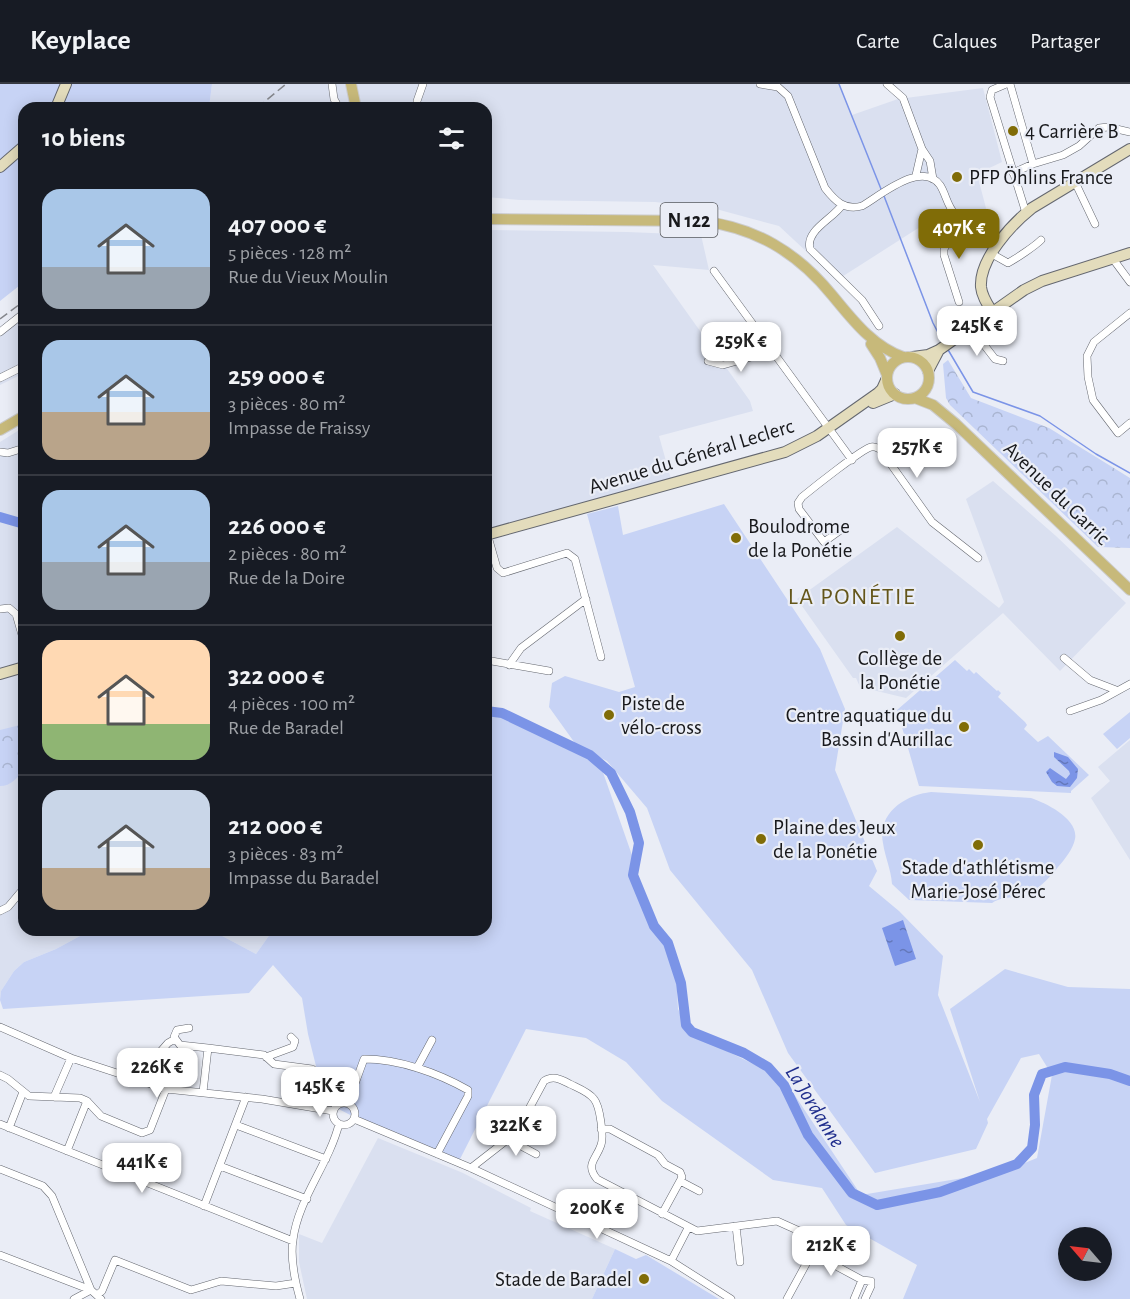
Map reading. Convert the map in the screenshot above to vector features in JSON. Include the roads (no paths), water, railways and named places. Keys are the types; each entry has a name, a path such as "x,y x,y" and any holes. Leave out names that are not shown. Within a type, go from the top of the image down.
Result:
{"main road":[{"path":"351,84 355,102"},
{"name":"N 122","path":"492,219 681,220 720,223 739,228 771,241 814,273 878,352 887,376"},
{"name":"N 122","path":"855,322 881,348 908,357"},
{"path":"908,357 923,362 928,371 929,383 922,394 915,398 906,399 895,394 887,376 892,364 908,357"},
{"name":"Avenue du Garric","path":"929,383 934,397 956,424"},
{"name":"Avenue du Garric","path":"915,398 933,405 956,424 1130,590"},
{"path":"0,423 18,414"},
{"path":"0,430 18,420"}],"street":[{"path":"58,102 66,84"},
{"path":"332,84 336,102"},
{"path":"417,102 423,84"},
{"path":"760,84 778,87 788,96 825,188 834,200 854,208 909,178 926,176 939,185 949,207 962,220 998,242"},
{"path":"887,84 903,98 922,149 930,161 933,179"},
{"path":"1026,213 990,97 992,90 1008,84 1033,164"},
{"path":"1013,172 1063,155 1079,146 1099,128 1108,127 1130,132"},
{"path":"916,176 922,149"},
{"path":"993,313 986,301 981,284 998,242 1026,213 1130,149"},
{"path":"0,167 18,151"},
{"path":"1075,182 1095,224"},
{"path":"842,205 811,235 808,242 810,249 862,300 879,326"},
{"path":"959,302 944,249 962,220"},
{"path":"992,254 1008,262 1041,240"},
{"path":"908,357 922,357 939,350 1021,292 1042,281 1130,254"},
{"path":"1113,259 1130,282"},
{"path":"714,271 852,460"},
{"path":"1130,313 1094,342 1087,356 1088,377 1093,400 1118,433 1130,423"},
{"path":"0,332 18,318"},
{"path":"970,328 995,359 1003,361"},
{"path":"928,371 939,350"},
{"path":"708,361 723,365 772,351"},
{"path":"0,378 18,369"},
{"name":"Avenue du Général Leclerc","path":"492,537 771,462 800,452 878,393 887,376"},
{"name":"Avenue du Général Leclerc","path":"829,430 880,398 895,394"},
{"path":"842,529 824,542 799,509 798,503 802,497 870,447 880,449 932,522 978,558"},
{"path":"0,452 8,453 18,450"},
{"path":"492,555 496,568 503,573 567,553 575,559 601,657"},
{"path":"509,665 521,648 586,599"},
{"path":"0,609 9,608 16,614 18,621"},
{"path":"1064,658 1090,680 1116,690"},
{"path":"492,661 549,671"},
{"path":"0,674 18,669"},
{"path":"1070,711 1101,700 1130,684"},
{"path":"0,911 8,907 18,895"},
{"path":"0,1026 71,1058 166,1089 246,1097 333,1112"},
{"path":"189,1028 177,1030 175,1033 180,1045 266,1057 293,1047 295,1041 291,1036"},
{"path":"147,1072 147,1067 168,1043 176,1039"},
{"path":"417,1068 432,1040"},
{"path":"203,1092 208,1048"},
{"path":"266,1057 274,1064 312,1069"},
{"path":"54,1097 71,1058"},
{"path":"348,1103 364,1059 384,1059 417,1068 454,1082 468,1090 468,1096 437,1154"},
{"path":"0,1076 8,1079 23,1092 41,1098 80,1098 87,1101 101,1116 142,1132 150,1130 166,1089"},
{"path":"471,1168 516,1133 544,1081 549,1077 558,1078 594,1098 598,1105 601,1146 591,1165 591,1172 597,1179 697,1231 777,1221 784,1222 808,1235 812,1241 812,1253 787,1299"},
{"path":"9,1128 23,1092"},
{"path":"204,1206 246,1097"},
{"path":"67,1151 87,1101"},
{"path":"348,1103 355,1112 354,1119 346,1125 339,1124 334,1119 333,1112 337,1105 348,1103"},
{"path":"354,1119 471,1168 671,1262 731,1299"},
{"path":"0,1124 292,1241"},
{"path":"300,1299 292,1241 296,1222 326,1159 339,1124"},
{"path":"236,1125 326,1159"},
{"path":"601,1129 610,1129 658,1155 665,1164 680,1172 680,1181 662,1214"},
{"path":"508,1139 536,1154"},
{"path":"219,1166 307,1199"},
{"path":"0,1169 43,1186 52,1196 97,1295"},
{"path":"680,1181 699,1191"},
{"path":"736,1226 740,1262"},
{"path":"671,1262 688,1228"},
{"path":"812,1253 862,1280 871,1281 872,1286 865,1299"},
{"path":"0,1255 97,1295"},
{"path":"74,1299 97,1295 102,1291 115,1260 191,1290 221,1281 276,1286 296,1283"},
{"path":"854,1299 862,1280"}],"water":[{"path":"1054,752 1068,757 1078,769 1077,778 1070,787 1057,786 1046,772 1050,768 1066,779 1070,774 1054,757"},
{"path":"903,920 916,959 895,966 882,928"}],"waterway":[{"path":"839,84 881,189"},
{"path":"884,196 933,323 943,342"},
{"path":"947,348 973,392 1040,416 1096,454 1130,473"},
{"name":"La Jordanne","path":"0,517 18,522"},
{"name":"La Jordanne","path":"492,712 502,713 590,755 611,773 630,812 639,843 633,875 654,926 668,943 681,983 686,1025 692,1032 744,1053 768,1067 784,1085 808,1135 852,1193 877,1205 940,1192 1017,1164 1032,1148 1035,1125 1034,1095 1042,1074 1065,1067 1110,1074 1130,1081"}],"railway":[{"path":"264,102 286,84"},
{"path":"0,319 18,306"}],"place":[{"name":"4 Carrière B","path":"1013,131"},
{"name":"PFP Öhlins France","path":"957,177"},
{"name":"Boulodrome de la Ponétie","path":"736,538"},
{"name":"Collège de la Ponétie","path":"900,636"},
{"name":"Piste de vélo-cross","path":"609,715"},
{"name":"Centre aquatique du Bassin d'Aurillac","path":"964,727"},
{"name":"Plaine des Jeux de la Ponétie","path":"761,839"},
{"name":"Stade d'athlétisme Marie-José Pérec","path":"978,845"},
{"name":"Stade de Baradel","path":"644,1279"}],"district":[{"name":"LA PONÉTIE","path":"852,596"}]}
